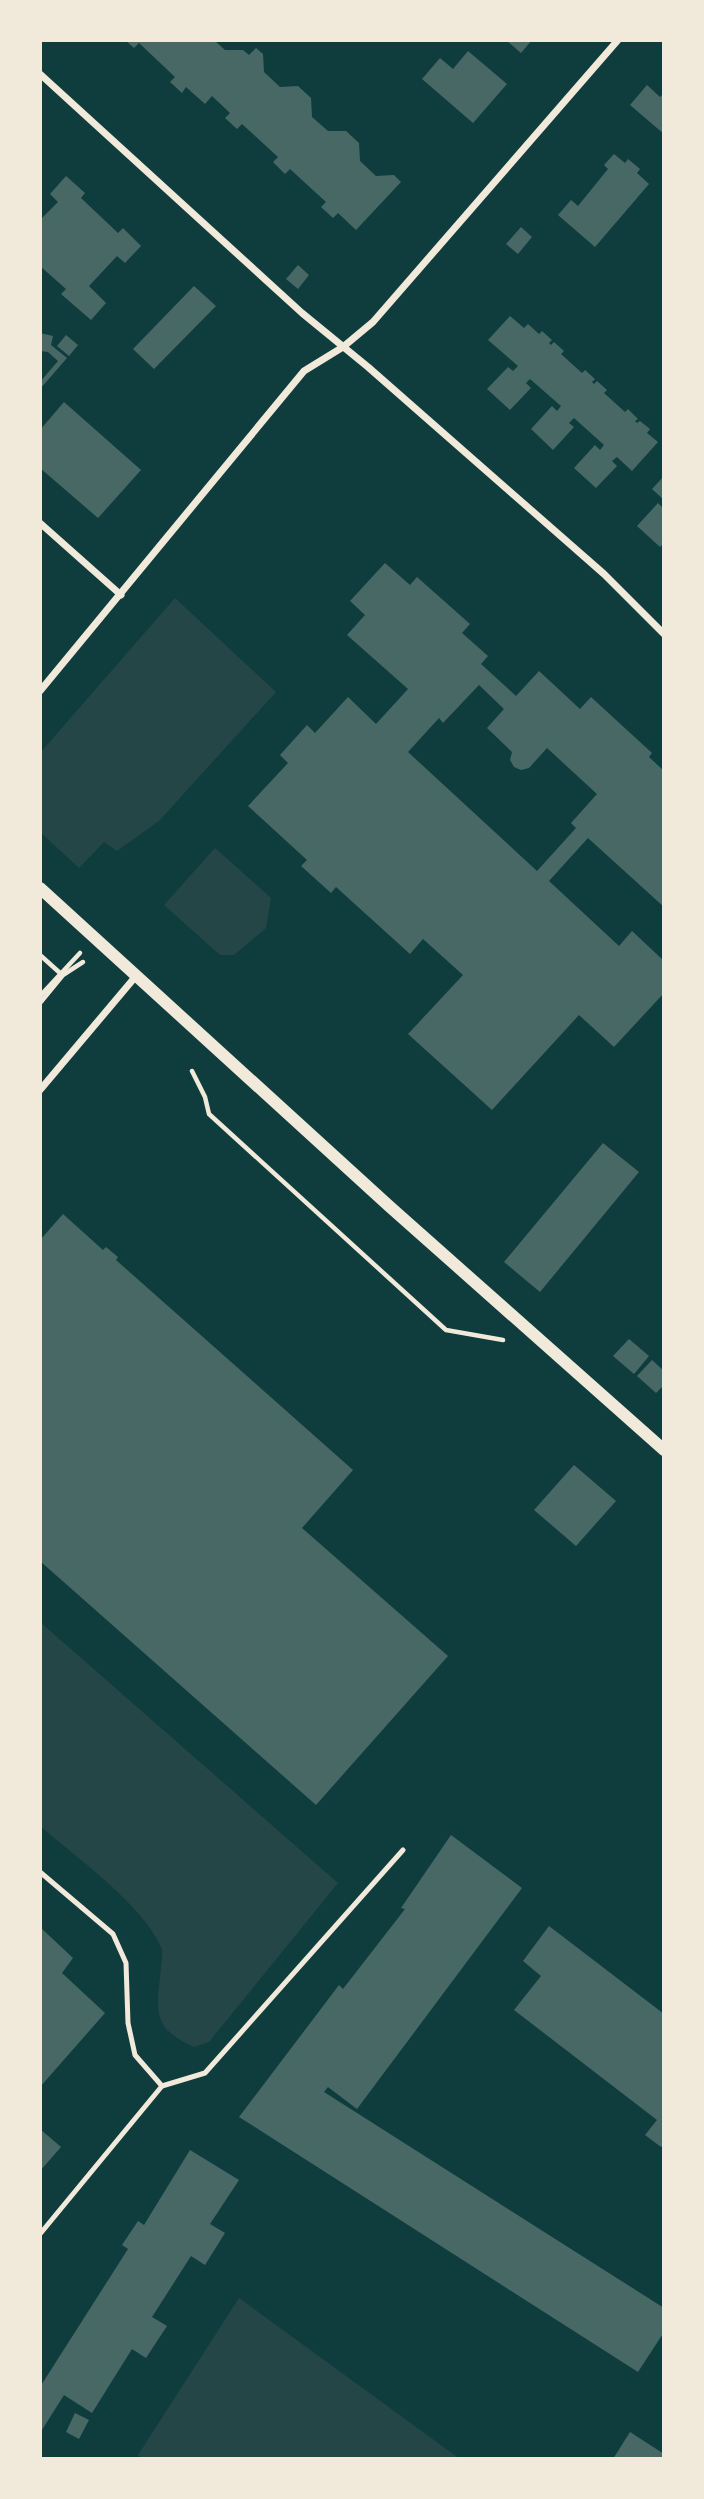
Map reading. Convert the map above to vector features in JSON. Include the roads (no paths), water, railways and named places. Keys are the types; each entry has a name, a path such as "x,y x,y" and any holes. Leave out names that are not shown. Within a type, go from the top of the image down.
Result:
{"street":[{"path":"40,691 304,371 343,347 373,322 618,40"},
{"path":"40,74 343,347 604,574 664,634"},
{"path":"40,523 121,595"},
{"path":"40,888 488,1296 664,1450"},
{"path":"40,1090 135,976"}],"lane":[{"path":"40,2234 162,2086 205,2073 403,1850"},
{"path":"40,1872 113,1934 126,1963 128,2022 135,2055 162,2086"}]}
